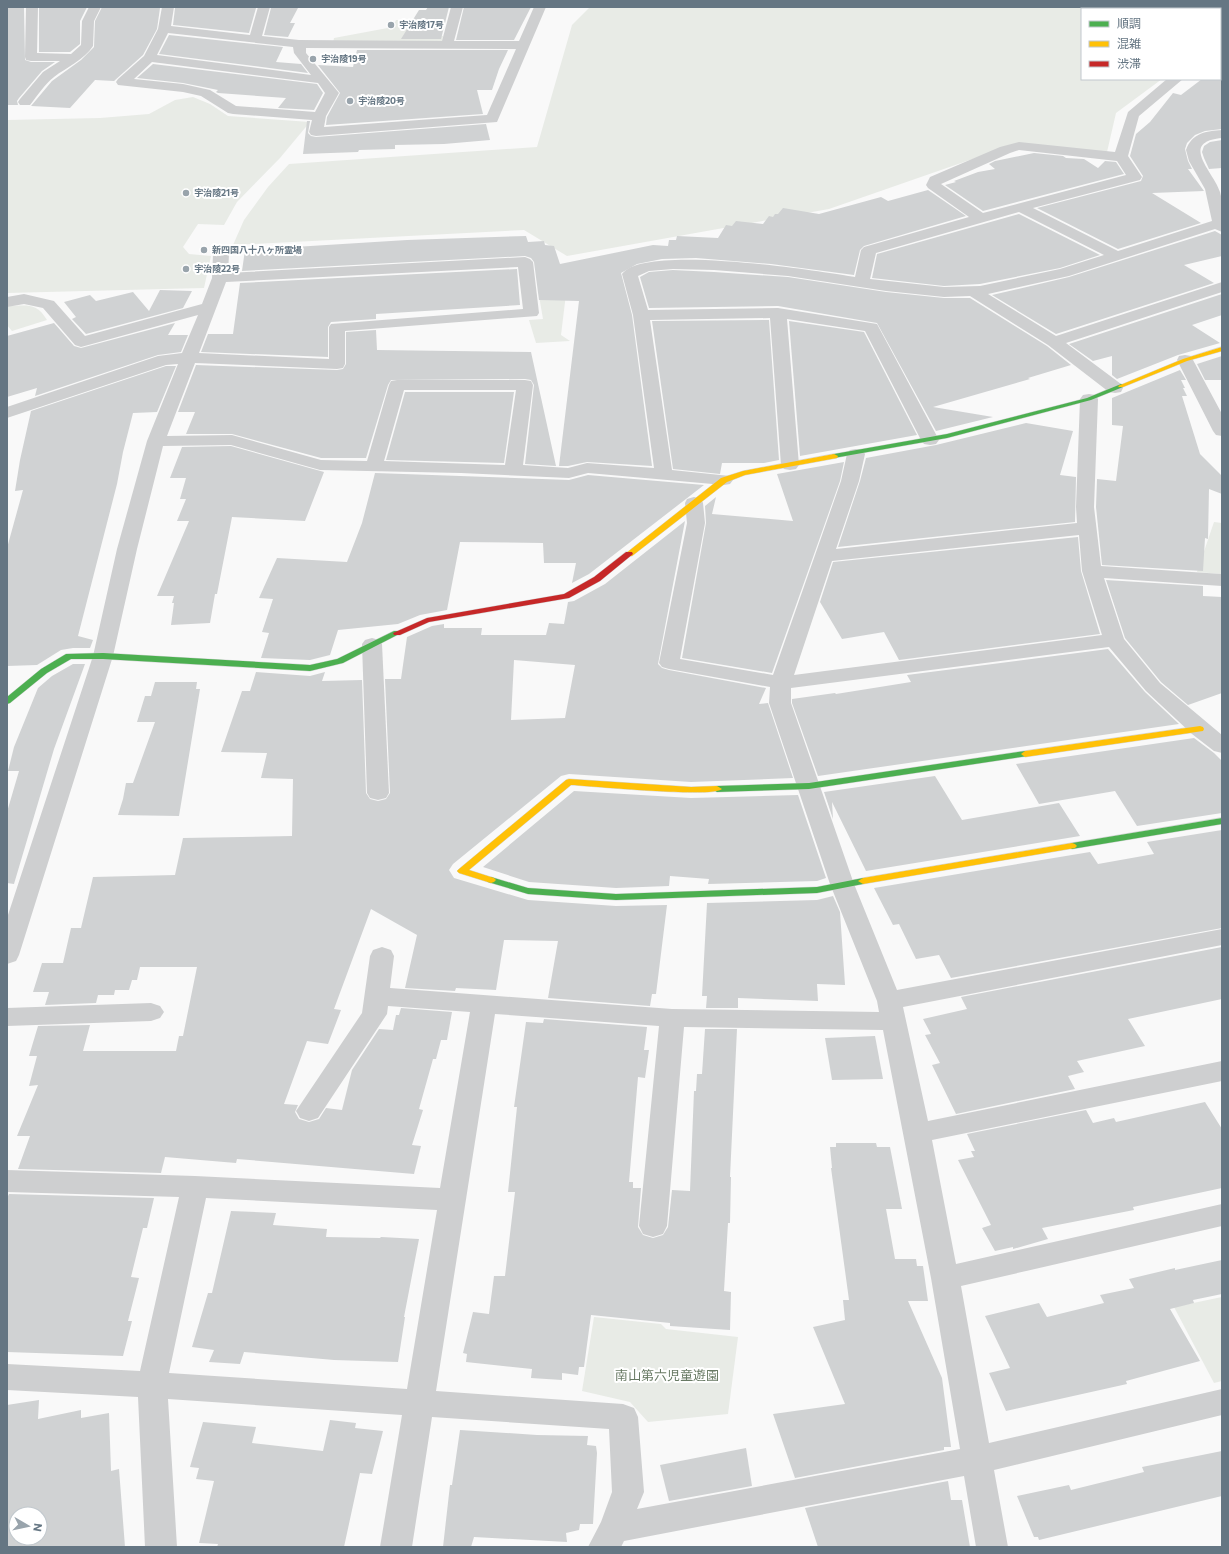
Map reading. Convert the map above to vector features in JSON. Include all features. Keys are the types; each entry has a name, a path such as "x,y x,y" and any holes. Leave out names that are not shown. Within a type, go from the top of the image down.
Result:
{"street":[{"path":"32,7 31,57 74,58"},
{"path":"25,102 48,75 74,58 87,46 88,21 95,7"},
{"path":"168,7 164,29 149,58 123,82 183,88 205,93 233,110 319,116"},
{"path":"255,38 264,7"},
{"path":"447,45 457,7"},
{"path":"299,44 300,53 332,93 319,116 316,132 492,119 540,7"},
{"path":"164,29 299,44 524,45"},
{"path":"149,58 321,80"},
{"path":"862,282 869,250 1020,207 1135,178 1121,156 1133,115 1163,88 1175,80"},
{"path":"664,474 641,315 630,274 646,267 673,264 714,265 788,271 886,286 944,292 974,292 1064,274 1117,256 1221,225 1212,188 1193,155 1194,147 1199,139 1207,136 1222,134"},
{"path":"981,218 933,185 935,180 1005,150 1019,146 1122,157"},
{"path":"1020,207 1117,256"},
{"path":"7,955 103,656 127,549 156,441 187,358 220,278 220,254"},
{"path":"7,413 164,360 187,358 337,364 337,327 531,313 525,262 220,278"},
{"path":"1054,342 1222,287"},
{"path":"974,292 1054,342 1115,388"},
{"path":"7,302 24,299 48,304 81,342 184,313 208,308"},
{"path":"641,315 778,313 871,327 930,440"},
{"path":"778,313 790,465"},
{"path":"7,701 44,671 69,656 103,656 310,668 340,661 372,644 428,620 566,596 597,579 724,480 743,474 930,440 1089,398 1184,360 1222,349"},
{"path":"1184,360 1222,431"},
{"path":"374,466 397,385 525,385 513,470"},
{"path":"1089,398 1085,507 1087,528 1092,571 1114,640 1153,687 1200,729 1222,746"},
{"path":"156,441 232,440 320,465 513,470 569,473 587,468 724,480"},
{"path":"856,454 850,481 781,683 780,703 842,884 891,1011 917,1133 945,1278 992,1547"},
{"path":"694,503 696,523 670,663 781,683 1114,640"},
{"path":"824,556 1087,528"},
{"path":"1092,571 1222,580"},
{"path":"372,644 378,794"},
{"path":"1200,729 809,786 691,790 569,782 462,871 528,891 616,897 817,890 842,884 1222,821"},
{"path":"377,996 672,1018 891,1011 1222,937"},
{"path":"309,1111 374,1014 382,956"},
{"path":"396,1547 451,1200 484,1004"},
{"path":"7,1017 151,1012"},
{"path":"653,1226 672,1018"},
{"path":"917,1133 1222,1071"},
{"path":"7,1181 195,1187 451,1200"},
{"path":"161,1547 152,1385 195,1187"},
{"path":"945,1278 1222,1215"},
{"path":"7,1377 152,1385 623,1417 628,1492 609,1538"},
{"path":"609,1538 977,1460 1222,1402"}],"green space":[{"path":"590,7 1222,7 1222,57 1221,8 1081,8 1081,80 1161,80 1116,113 1107,152 1007,147 829,209 567,256 524,230 233,245 244,220 268,187 289,164 537,147 572,25"},
{"path":"396,20 419,21 424,34 443,36 442,43 333,43 334,38 393,27"},
{"path":"193,97 210,104 228,116 310,122 280,158 237,202 224,225 198,224 183,247 189,254 211,256 204,288 7,293 7,120 100,118 149,114 175,100"},
{"path":"566,294 561,335 570,341 536,343 529,320 543,319 539,296"},
{"path":"7,306 30,306 39,310 47,320 12,331 7,325"},
{"path":"1214,522 1222,523 1222,574 1197,572"},
{"path":"1222,1297 1222,1381 1214,1383 1174,1307"},
{"name":"南山第六児童遊園","path":"594,1317 661,1324 666,1329 738,1337 728,1414 648,1422 630,1402 582,1391"}],"building":[{"path":"7,7 24,7 25,60 31,62 55,62 42,71 19,98 17,101 18,105 7,105"},
{"path":"39,7 87,7 80,21 80,44 70,52 39,52"},
{"path":"102,7 160,8 157,29 143,55 114,81 95,80 70,108 31,106 52,81 81,60 94,47 95,21"},
{"path":"428,7 449,7 441,39 401,39 419,10 426,10"},
{"path":"464,7 531,7 514,40 456,40"},
{"path":"175,8 256,8 249,33 173,25"},
{"path":"271,8 298,8 290,23 295,23 288,37 264,35"},
{"path":"169,35 283,47 276,62 301,64 308,73 159,54"},
{"path":"357,50 508,50 499,69 492,90 477,90 483,114 326,125 327,117 340,93 318,65 353,67"},
{"path":"153,64 317,84 323,93 314,110 278,108 286,98 218,93 216,92 218,90 183,83 137,78"},
{"path":"1222,79 1222,129 1205,131 1195,135 1187,143 1185,149 1192,169 1188,169 1204,191 1152,193 1201,223 1118,249 1037,208 1141,181 1143,176 1130,156 1136,134 1150,122 1173,93 1181,95 1201,80"},
{"path":"307,121 310,121 308,133 311,136 316,137 486,124 490,140 444,144 395,145 395,149 359,150 358,152 303,154"},
{"path":"1222,140 1222,168 1209,169 1202,152 1204,146 1210,142"},
{"path":"1034,153 1084,159 1098,168 1105,161 1116,162 1124,174 983,211 945,185 956,182 954,181 978,172 995,169 989,164 995,161"},
{"path":"928,190 966,216 864,246 860,250 854,275 771,264 696,258 662,259 637,264 621,273 632,315 652,466 587,462 568,466 559,466 579,301 539,300 534,262 531,258 525,256 242,271 245,250 407,240 526,236 528,242 544,241 545,245 554,246 560,264 653,245 668,246 669,240 676,240 677,236 718,238 726,225 732,226 736,221 763,224 769,216 773,217 783,208 819,214 881,197 888,201"},
{"path":"1019,214 1100,255 1060,268 980,284 944,286 872,278 877,254"},
{"path":"1215,231 1222,235 1222,256 1184,265 1214,283 1056,334 992,295 1069,277"},
{"path":"517,269 520,305 376,314 376,319 331,322 328,327 328,357 201,352 208,334 233,334 240,283"},
{"path":"673,270 788,277 886,292 944,298 970,298 1047,346 1071,365 1028,378 1030,379 933,407 993,417 936,431 877,323 778,306 649,308 640,277 649,272"},
{"path":"160,290 192,291 183,308 86,334 72,319 76,317 64,302 90,295 96,301 133,292 149,311"},
{"path":"1222,294 1222,315 1192,325 1220,343 1178,355 1117,379 1112,375 1112,356 1093,361 1069,344"},
{"path":"769,320 779,460 764,463 722,463 720,474 673,469 652,321"},
{"path":"789,321 864,332 917,435 800,456"},
{"path":"54,323 74,346 81,348 175,323 168,335 188,335 181,352 158,355 35,396 37,388 7,397 7,336"},
{"path":"376,330 377,350 531,352 556,466 525,464 534,385 531,380 525,379 391,380 388,385 366,458 321,458 232,434 186,434 195,412 178,412 196,365 343,369 346,364 346,332"},
{"path":"1222,356 1222,380 1205,380 1197,364"},
{"path":"166,366 176,366 157,412 133,413 117,484 78,636 93,640 90,648 61,650 37,665 7,666 7,548 23,490 15,491 31,411"},
{"path":"1180,370 1186,380 1181,380 1187,396 1182,396 1200,454 1222,476 1222,494 1209,489 1208,539 1205,538 1203,571 1102,565 1096,507 1097,479 1116,481 1123,426 1112,425 1112,398"},
{"path":"405,392 514,392 504,463 386,460"},
{"path":"1026,423 1073,431 1060,475 1076,477 1075,522 838,547 866,458 936,445"},
{"path":"231,446 324,472 305,521 232,517 210,623 171,625 174,603 172,603 174,596 157,596 189,521 177,521 186,499 180,499 186,478 170,478 182,447"},
{"path":"844,462 840,481 772,673 682,658 706,523 705,506 716,497 712,514 793,521 777,474"},
{"path":"375,473 569,480 588,475 704,485 589,574 572,583 576,563 544,563 543,543 460,542 447,610 420,615 398,624 338,630 330,655 310,660 261,658 269,633 262,632 273,599 259,598 277,558 347,562 362,523"},
{"path":"685,521 658,664 662,668 669,670 766,688 759,704 768,703 793,778 691,782 569,774 561,776 453,864 449,870 454,878 528,900 616,906 667,905 656,994 652,994 650,1006 548,998 558,941 504,940 496,990 456,988 455,991 405,988 417,935 371,909 334,1009 341,1010 328,1044 307,1041 284,1104 298,1105 295,1112 299,1119 309,1122 319,1119 326,1108 342,1110 352,1070 379,1029 393,1030 396,1015 399,1015 401,1008 452,1012 447,1040 441,1040 436,1059 433,1059 419,1109 423,1110 412,1145 421,1146 414,1174 237,1159 236,1163 165,1157 161,1173 18,1169 30,1136 17,1136 38,1085 29,1086 37,1056 29,1056 38,1026 90,1025 83,1051 176,1051 179,1036 183,1036 197,967 140,967 137,980 132,980 129,990 115,990 114,995 98,995 96,1003 45,1005 49,992 33,992 42,963 63,963 71,928 81,928 93,877 175,875 183,838 292,836 293,779 261,778 267,753 221,752 242,691 250,691 256,672 310,676 325,672 322,681 362,680 366,793 370,799 378,801 386,799 390,793 385,679 401,679 407,637 432,626 444,624 444,628 482,628 481,635 546,635 549,623 564,624 568,602 574,601 605,584","holes":["514,660 575,665 565,718 511,720"]},
{"path":"1078,537 1081,571 1100,634 899,660 884,632 842,639 820,602 833,562"},
{"path":"1106,580 1203,586 1203,596 1222,597 1222,693 1188,705 1161,682 1125,638"},
{"path":"1108,649 1145,692 1179,724 818,776 792,703 792,699 836,694 911,682 907,675"},
{"path":"73,664 85,664 54,749 14,884 7,883 7,812 19,771 8,771 14,747 38,688 52,676"},
{"path":"155,682 197,682 196,689 200,689 179,816 118,815 126,783 133,783 155,722 137,722 145,696 151,696"},
{"path":"1194,738 1222,761 1222,813 1137,826 1115,791 1039,804 1016,764"},
{"path":"935,776 962,820 1059,803 1080,836 866,871 832,802 833,819 824,792"},
{"path":"574,791 691,798 798,795 826,878 817,881 708,884 709,879 670,876 669,886 616,888 529,882 483,867"},
{"path":"1222,830 1222,928 951,978 939,955 916,959 899,924 893,925 874,888 1090,852 1098,864 1154,854 1147,842"},
{"path":"833,896 840,912 845,985 817,984 818,1001 738,998 738,1008 706,1008 707,996 702,996 707,903 817,900"},
{"path":"1222,947 1222,999 1128,1019 1145,1046 1077,1061 1084,1072 1068,1076 1075,1089 956,1114 932,1065 940,1063 925,1035 931,1034 923,1019 967,1009 961,997"},
{"path":"544,1019 647,1027 644,1050 649,1050 645,1078 638,1077 629,1182 633,1182 633,1188 641,1188 638,1227 643,1235 653,1238 663,1235 668,1227 672,1190 690,1191 694,1091 696,1091 697,1074 702,1074 705,1029 737,1029 730,1177 730,1223 728,1223 724,1291 731,1292 730,1330 670,1326 670,1323 591,1315 584,1367 579,1367 578,1375 562,1373 562,1380 531,1378 532,1369 466,1362 467,1354 463,1353 473,1312 489,1314 494,1276 505,1276 515,1192 508,1192 517,1107 514,1107 526,1022 543,1023"},
{"path":"875,1036 883,1079 832,1080 825,1038"},
{"path":"1205,1102 1222,1129 1222,1188 1133,1207 1134,1210 1042,1228 1048,1239 1013,1249 1013,1247 995,1251 982,1228 991,1225 958,1160 974,1157 971,1151 975,1151 967,1134 1086,1110 1093,1123 1114,1118 1116,1122"},
{"path":"836,1143 876,1143 877,1147 890,1147 902,1209 886,1209 895,1259 916,1259 917,1266 923,1266 928,1301 908,1301 942,1378 951,1447 944,1447 944,1450 795,1478 773,1414 845,1404 813,1327 845,1320 843,1300 849,1300 831,1168 830,1147 836,1147"},
{"path":"9,1194 154,1198 147,1228 143,1228 131,1277 139,1278 128,1321 132,1321 123,1356 7,1352 7,1198"},
{"path":"231,1211 276,1213 273,1225 327,1229 326,1237 419,1239 404,1317 398,1362 334,1360 244,1352 240,1364 209,1362 214,1350 192,1347 208,1293 212,1293"},
{"path":"1222,1260 1222,1294 1193,1300 1194,1303 1170,1309 1200,1361 1126,1381 1127,1384 1006,1411 989,1373 1010,1368 985,1316 1039,1303 1047,1317 1104,1303 1100,1295 1134,1288 1129,1279 1175,1268 1175,1270"},
{"path":"39,1400 38,1419 81,1410 81,1418 109,1413 111,1471 119,1469 125,1547 7,1547 7,1405"},
{"path":"330,1420 356,1423 355,1428 383,1431 372,1474 360,1473 344,1547 217,1547 218,1544 199,1543 214,1481 196,1479 199,1468 190,1467 203,1422 256,1427 252,1443 323,1451"},
{"path":"460,1430 537,1435 588,1436 587,1445 596,1446 597,1453 593,1524 580,1524 579,1530 566,1533 567,1542 474,1537 471,1547 443,1547 450,1485 452,1485"},
{"path":"746,1448 752,1486 669,1501 660,1465"},
{"path":"1222,1451 1222,1496 1039,1540 1038,1537 1034,1537 1017,1496 1069,1485 1071,1490 1144,1472 1142,1467"},
{"path":"948,1481 951,1500 962,1500 970,1547 818,1547 805,1508"}],"traffic: fast":[{"path":"834,456 947,436 1089,399 1121,386"},
{"path":"7,701 44,671 69,656 103,656 310,668 340,661 397,633"},
{"path":"717,789 809,786 1025,754"},
{"path":"1072,846 1222,821"},
{"path":"491,880 528,891 616,897 817,890 863,881"}],"traffic: slow":[{"path":"1121,386 1185,360 1222,349"},
{"path":"629,554 724,480 743,473 834,456"},
{"path":"1025,754 1200,729"},
{"path":"491,880 462,871 569,782 691,790 717,789"},
{"path":"863,881 1072,846"}],"traffic: jam":[{"path":"397,633 427,620 566,596 597,579 629,554"}],"place":[{"name":"宇治陵17号","path":"391,25"},
{"name":"宇治陵19号","path":"313,59"},
{"name":"宇治陵20号","path":"350,101"},
{"name":"宇治陵21号","path":"186,193"},
{"name":"新四国八十八ヶ所霊場","path":"204,250"},
{"name":"宇治陵22号","path":"186,269"}]}
